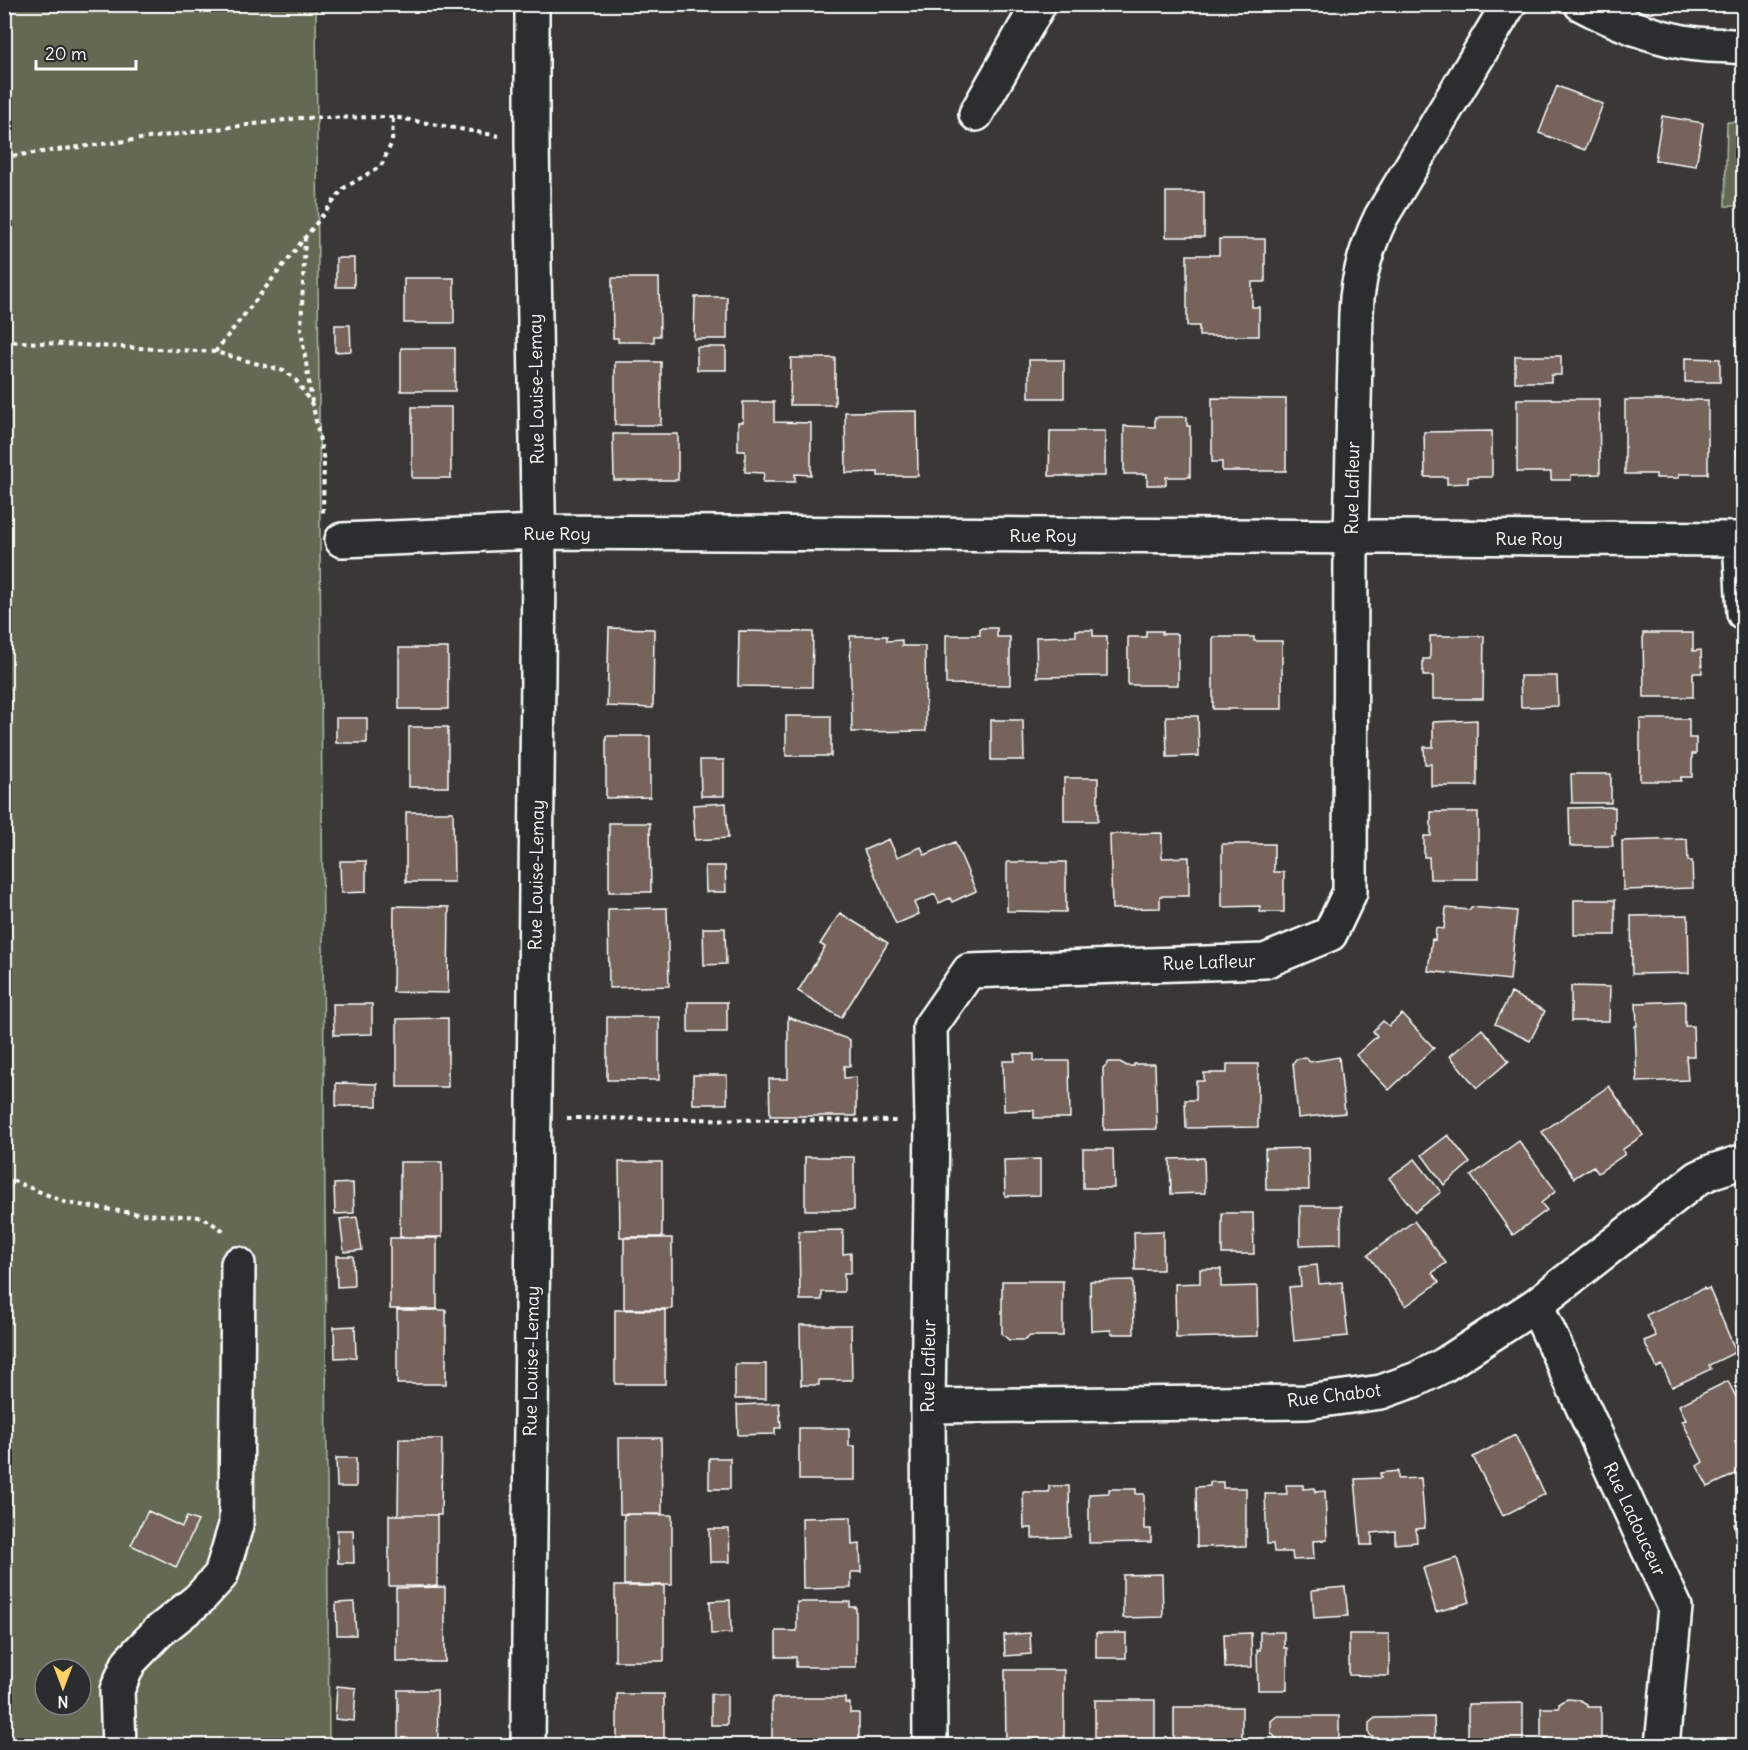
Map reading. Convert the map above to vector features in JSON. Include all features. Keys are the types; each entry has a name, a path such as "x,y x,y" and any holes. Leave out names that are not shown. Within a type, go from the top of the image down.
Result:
{"street":[{"name":"Rue Louise-Lemay","path":"528,1746 538,532 532,4"},
{"path":"976,114 1039,4"},
{"name":"Rue Lafleur","path":"930,1746 928,1406 932,1121 930,1027 969,971 1264,961 1330,934 1350,892 1351,537 1358,280 1365,256 1382,217 1509,4"},
{"path":"1581,4 1621,23 1663,38 1743,47"},
{"name":"Rue Roy","path":"342,540 538,532 1742,539"},
{"path":"1742,539 1743,613"},
{"name":"Rue Chabot","path":"928,1406 1307,1402 1381,1392 1417,1379 1444,1365 1536,1305 1698,1178 1743,1161"},
{"path":"118,1746 117,1690 129,1662 158,1632 199,1599 221,1575 236,1525 238,1264"},
{"name":"Rue Ladouceur","path":"1536,1305 1675,1607 1662,1746"}],"path":[{"path":"4,157 300,118 393,117 532,142"},
{"path":"215,352 344,188 381,166 392,142 393,117"},
{"path":"305,236 301,330 324,461 323,513 342,540"},
{"path":"4,341 215,352 284,371 295,379 313,406"},
{"path":"534,1118 932,1121"},
{"path":"4,1177 67,1203 139,1214 202,1217 230,1234 238,1264"}],"green space":[{"path":"5,5 316,5 329,1745 5,1746"},
{"path":"1727,122 1743,122 1743,206 1725,206"}],"building":[{"path":"1557,86 1603,104 1585,150 1539,133"},
{"path":"1662,116 1703,123 1696,166 1655,160"},
{"path":"1166,192 1204,192 1204,237 1166,237"},
{"path":"1219,239 1265,239 1265,282 1252,282 1252,307 1259,307 1259,336 1199,336 1199,326 1187,326 1187,255 1219,255"},
{"path":"336,258 354,258 354,287 336,287"},
{"path":"404,278 454,278 454,323 404,323"},
{"path":"612,278 659,278 660,336 654,336 654,342 618,342 618,338 613,338"},
{"path":"695,297 727,297 727,339 694,339"},
{"path":"335,325 350,325 351,351 335,352"},
{"path":"697,347 726,347 726,370 697,370"},
{"path":"401,348 455,348 455,391 401,391"},
{"path":"1515,356 1561,356 1561,375 1551,375 1551,382 1515,382"},
{"path":"791,358 835,358 835,405 790,405"},
{"path":"1685,358 1720,359 1720,382 1685,382"},
{"path":"1029,360 1064,360 1064,398 1029,398"},
{"path":"615,362 661,362 661,425 615,425"},
{"path":"1212,398 1286,399 1286,471 1222,471 1222,462 1212,462"},
{"path":"1517,399 1599,399 1600,474 1571,475 1571,480 1551,480 1551,472 1517,472"},
{"path":"1625,400 1708,400 1708,474 1679,474 1679,478 1656,478 1656,474 1625,474"},
{"path":"743,402 774,402 774,422 811,423 811,475 795,474 795,482 763,482 764,473 745,472 745,451 738,451 738,422 743,422"},
{"path":"412,407 451,407 451,478 412,478"},
{"path":"1736,407 1744,407 1744,458 1737,458"},
{"path":"917,411 918,476 878,476 878,472 846,473 845,412"},
{"path":"1155,417 1187,417 1187,426 1190,426 1190,477 1166,477 1166,485 1147,485 1147,474 1124,474 1124,426 1155,427"},
{"path":"1050,431 1105,431 1105,476 1049,476"},
{"path":"1492,431 1492,477 1468,477 1468,483 1447,484 1447,477 1425,477 1424,432"},
{"path":"613,434 678,434 678,480 614,480"},
{"path":"609,628 654,629 653,708 607,706"},
{"path":"980,628 997,628 997,637 1010,637 1010,685 946,684 946,635 980,635"},
{"path":"1076,630 1093,630 1093,636 1107,636 1107,676 1037,677 1036,637 1076,636"},
{"path":"739,631 813,632 812,687 738,686"},
{"path":"1146,631 1178,634 1178,685 1128,685 1128,637 1146,637"},
{"path":"1643,633 1693,633 1693,651 1701,650 1702,673 1693,673 1693,697 1644,697"},
{"path":"850,636 887,636 887,641 902,640 902,646 925,646 926,731 852,732"},
{"path":"1430,636 1484,636 1483,699 1433,699 1433,676 1423,676 1423,659 1430,659"},
{"path":"1213,637 1254,637 1254,641 1282,641 1282,709 1213,709"},
{"path":"399,648 448,648 448,709 399,709"},
{"path":"1520,676 1557,676 1558,706 1521,707"},
{"path":"786,716 831,716 831,756 786,756"},
{"path":"1166,716 1198,716 1199,756 1167,757"},
{"path":"336,718 367,718 367,743 336,743"},
{"path":"1640,719 1689,719 1689,738 1696,738 1696,754 1692,754 1692,777 1681,777 1681,781 1640,781"},
{"path":"991,720 1023,720 1024,760 991,760"},
{"path":"1477,720 1477,786 1431,786 1431,764 1425,764 1424,747 1433,747 1433,722"},
{"path":"409,727 448,727 448,787 409,787"},
{"path":"606,736 650,736 650,797 606,798"},
{"path":"700,760 724,760 724,796 701,796"},
{"path":"1571,774 1611,774 1611,803 1572,803"},
{"path":"1064,778 1098,778 1098,821 1064,821"},
{"path":"726,803 728,838 695,840 693,805"},
{"path":"1615,807 1613,846 1570,846 1569,808"},
{"path":"406,812 453,812 454,882 406,882"},
{"path":"1431,812 1478,812 1478,879 1430,879 1429,857 1424,857 1424,836 1431,836"},
{"path":"609,823 650,823 651,892 609,892"},
{"path":"1162,833 1162,858 1189,857 1189,896 1160,896 1160,908 1112,909 1110,834"},
{"path":"889,839 897,857 921,847 925,855 955,842 976,891 952,902 950,898 939,903 935,894 914,903 919,914 896,924 864,850"},
{"path":"1687,839 1688,861 1692,861 1693,888 1623,890 1622,841"},
{"path":"1222,844 1274,844 1274,872 1284,872 1284,912 1260,912 1260,906 1222,907"},
{"path":"340,861 366,861 366,892 341,893"},
{"path":"1007,862 1066,862 1066,912 1007,911"},
{"path":"705,866 725,866 726,892 706,892"},
{"path":"1574,900 1615,900 1615,935 1574,935"},
{"path":"394,906 449,907 448,993 393,992"},
{"path":"1471,907 1517,911 1510,980 1428,971 1432,939 1435,940 1436,928 1444,929 1446,908 1470,910"},
{"path":"667,908 669,986 609,988 608,909"},
{"path":"840,913 888,943 841,1018 798,991 825,947 820,944"},
{"path":"1688,915 1689,973 1632,974 1631,916"},
{"path":"703,928 725,928 726,964 704,965"},
{"path":"1571,986 1610,987 1609,1021 1571,1021"},
{"path":"1511,993 1545,1011 1530,1041 1495,1024"},
{"path":"1685,1001 1685,1026 1693,1026 1694,1056 1686,1056 1688,1080 1637,1082 1636,1003"},
{"path":"688,1002 727,1002 727,1032 688,1032"},
{"path":"333,1004 372,1004 372,1034 334,1035"},
{"path":"1402,1014 1434,1048 1389,1090 1356,1055 1377,1036 1373,1031 1383,1021 1389,1026"},
{"path":"607,1017 659,1017 659,1080 607,1080"},
{"path":"788,1017 850,1040 850,1066 844,1066 844,1078 856,1077 856,1116 770,1116 769,1079 788,1079"},
{"path":"448,1018 448,1087 397,1087 397,1019"},
{"path":"1482,1029 1509,1061 1477,1088 1450,1056"},
{"path":"1014,1054 1034,1054 1034,1061 1069,1061 1070,1118 1034,1118 1034,1110 1004,1111 1003,1061 1015,1061"},
{"path":"1339,1057 1345,1113 1298,1118 1293,1063 1296,1059 1306,1058 1310,1062"},
{"path":"1109,1062 1120,1062 1127,1066 1155,1064 1157,1129 1104,1130 1103,1068"},
{"path":"1227,1064 1258,1064 1258,1127 1186,1128 1185,1100 1196,1100 1196,1081 1204,1081 1204,1073 1227,1073"},
{"path":"693,1075 727,1075 727,1104 693,1104"},
{"path":"336,1083 377,1084 377,1106 336,1106"},
{"path":"1609,1086 1643,1135 1622,1150 1625,1154 1598,1173 1593,1166 1574,1178 1542,1132"},
{"path":"1448,1135 1470,1163 1444,1185 1422,1155"},
{"path":"1519,1141 1556,1191 1541,1203 1547,1210 1513,1235 1471,1176"},
{"path":"1308,1148 1309,1190 1266,1190 1265,1149"},
{"path":"1083,1149 1113,1149 1114,1188 1083,1188"},
{"path":"805,1157 854,1157 854,1210 805,1210"},
{"path":"1204,1158 1205,1193 1171,1194 1170,1159"},
{"path":"1040,1159 1040,1195 1005,1196 1004,1160"},
{"path":"1415,1159 1441,1192 1415,1212 1389,1178"},
{"path":"400,1162 442,1162 442,1237 400,1237"},
{"path":"619,1162 662,1162 662,1237 620,1237"},
{"path":"353,1183 354,1213 335,1214 334,1184"},
{"path":"1300,1206 1341,1206 1341,1244 1300,1245"},
{"path":"1222,1213 1253,1213 1254,1254 1222,1254"},
{"path":"357,1217 362,1250 344,1252 340,1219"},
{"path":"1414,1221 1446,1263 1432,1273 1439,1282 1406,1306 1368,1255"},
{"path":"843,1230 843,1254 851,1253 851,1273 844,1273 844,1292 822,1292 822,1300 800,1300 799,1231"},
{"path":"1163,1231 1163,1270 1135,1270 1134,1232"},
{"path":"390,1238 437,1238 437,1309 390,1309"},
{"path":"624,1238 672,1238 672,1309 624,1309"},
{"path":"336,1256 353,1256 354,1286 337,1287"},
{"path":"1317,1265 1319,1284 1342,1282 1348,1336 1294,1341 1289,1287 1301,1286 1299,1267"},
{"path":"1200,1269 1221,1269 1221,1287 1257,1286 1258,1336 1176,1338 1175,1284 1200,1283"},
{"path":"1133,1280 1134,1334 1111,1334 1111,1330 1091,1331 1090,1281"},
{"path":"1002,1281 1063,1281 1063,1336 1030,1336 1025,1340 1009,1340 1002,1334"},
{"path":"1704,1288 1705,1290 1709,1288 1736,1352 1709,1365 1711,1369 1672,1387 1662,1365 1657,1368 1644,1341 1656,1336 1646,1315"},
{"path":"397,1310 446,1310 446,1384 397,1384"},
{"path":"615,1310 665,1310 665,1384 615,1384"},
{"path":"800,1325 851,1325 852,1380 819,1380 819,1385 801,1385"},
{"path":"355,1326 356,1357 335,1358 334,1327"},
{"path":"735,1364 766,1364 766,1399 735,1399"},
{"path":"1728,1381 1744,1413 1744,1438 1735,1442 1744,1460 1744,1470 1708,1487 1697,1466 1703,1462 1682,1421 1686,1420 1679,1405"},
{"path":"779,1403 781,1428 775,1428 775,1434 738,1435 737,1405"},
{"path":"799,1428 849,1428 849,1446 855,1446 855,1480 799,1480"},
{"path":"1515,1435 1545,1494 1503,1516 1473,1457"},
{"path":"619,1438 661,1438 662,1514 620,1514"},
{"path":"399,1439 442,1439 441,1515 398,1515"},
{"path":"336,1458 356,1458 356,1487 337,1487"},
{"path":"709,1458 730,1458 730,1489 709,1489"},
{"path":"1398,1471 1398,1479 1421,1478 1425,1528 1416,1529 1417,1542 1395,1544 1395,1531 1372,1533 1372,1545 1361,1545 1355,1479 1381,1478 1380,1473"},
{"path":"1210,1482 1223,1482 1223,1488 1246,1488 1246,1546 1197,1547 1196,1487 1210,1486"},
{"path":"1286,1485 1303,1485 1303,1489 1315,1488 1315,1492 1325,1491 1327,1540 1313,1541 1314,1559 1293,1560 1292,1552 1274,1552 1273,1544 1267,1544 1265,1494 1287,1494"},
{"path":"1049,1486 1069,1486 1070,1537 1032,1538 1032,1528 1024,1528 1023,1492 1049,1492"},
{"path":"1109,1489 1136,1489 1136,1494 1144,1494 1144,1529 1151,1529 1151,1542 1089,1543 1089,1494 1109,1493"},
{"path":"148,1511 182,1527 187,1517 198,1521 176,1567 131,1545"},
{"path":"624,1514 672,1515 672,1585 624,1585"},
{"path":"389,1515 437,1515 437,1586 389,1586"},
{"path":"851,1517 852,1545 860,1544 861,1572 851,1572 851,1588 803,1589 802,1518"},
{"path":"1744,1521 1744,1547 1740,1547 1734,1524"},
{"path":"709,1529 729,1529 730,1562 710,1562"},
{"path":"337,1530 353,1530 354,1563 338,1563"},
{"path":"1457,1558 1470,1602 1436,1612 1423,1568"},
{"path":"1162,1574 1163,1617 1123,1618 1123,1575"},
{"path":"615,1586 664,1586 664,1661 615,1661"},
{"path":"445,1587 445,1662 396,1662 396,1588"},
{"path":"1345,1587 1348,1616 1314,1618 1312,1590"},
{"path":"730,1600 731,1633 711,1634 710,1601"},
{"path":"354,1602 356,1635 337,1635 336,1603"},
{"path":"797,1602 850,1602 850,1607 856,1607 856,1667 796,1667 796,1657 776,1657 776,1631 797,1631"},
{"path":"1260,1632 1284,1632 1284,1648 1287,1648 1287,1690 1258,1690 1257,1650 1260,1650"},
{"path":"1030,1633 1031,1654 1005,1656 1004,1635"},
{"path":"1096,1633 1126,1633 1126,1658 1096,1658"},
{"path":"1251,1633 1252,1667 1225,1668 1224,1634"},
{"path":"1349,1634 1389,1634 1389,1676 1349,1675"},
{"path":"1005,1670 1064,1670 1064,1740 1032,1741 1033,1746 1006,1746"},
{"path":"337,1686 356,1688 354,1721 335,1719"},
{"path":"398,1690 437,1690 438,1746 398,1746"},
{"path":"617,1694 664,1694 664,1746 617,1746"},
{"path":"711,1694 727,1694 727,1725 711,1725"},
{"path":"772,1698 845,1698 845,1703 850,1703 850,1713 859,1713 859,1746 772,1746"},
{"path":"1567,1699 1580,1700 1587,1704 1587,1707 1601,1707 1601,1746 1547,1746 1547,1738 1541,1738 1541,1708 1559,1708 1559,1704"},
{"path":"1095,1700 1155,1700 1155,1746 1095,1746"},
{"path":"1523,1703 1523,1746 1468,1746 1468,1704"},
{"path":"1174,1707 1242,1707 1242,1746 1174,1746"},
{"path":"1277,1716 1339,1716 1339,1746 1278,1746 1278,1740 1271,1733 1271,1721"},
{"path":"1434,1717 1435,1746 1374,1746 1374,1738 1369,1734 1369,1723 1375,1718"}]}
